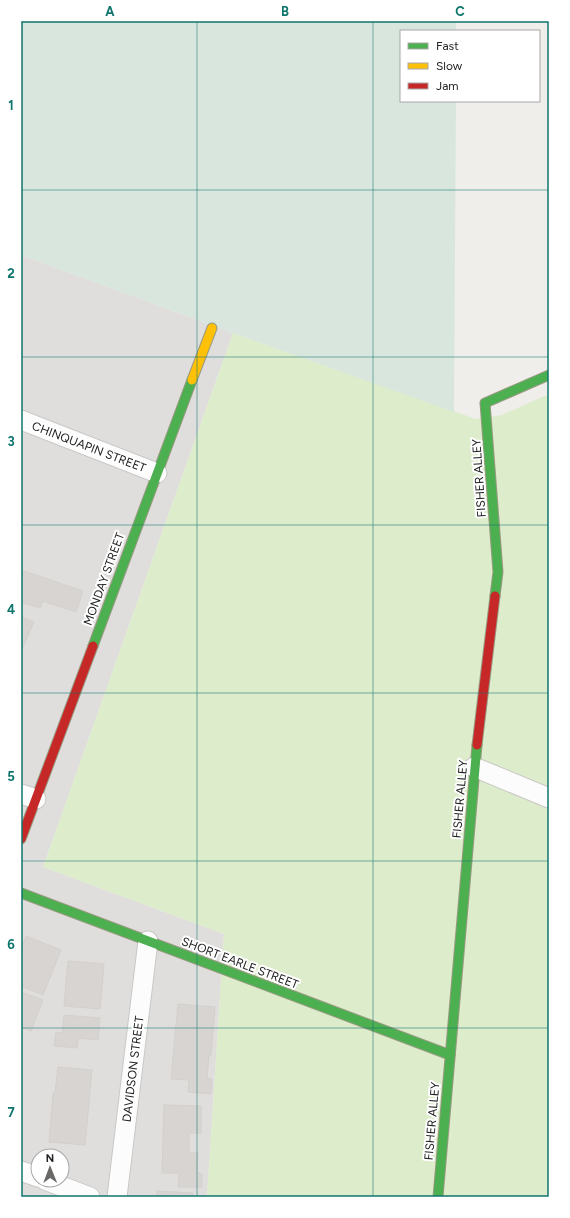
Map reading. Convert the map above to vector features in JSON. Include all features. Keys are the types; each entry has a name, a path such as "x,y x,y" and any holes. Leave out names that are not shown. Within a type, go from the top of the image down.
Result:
{"street":[{"name":"MONDAY STREET","path":"21,839 28,796 212,328"},
{"name":"FISHER ALLEY","path":"438,1197 474,767 498,572 485,403 549,375"},
{"name":"CHINQUAPIN STREET","path":"21,420 156,473"},
{"path":"474,767 549,798"},
{"name":"SHORT EARLE STREET","path":"21,893 450,1055"},
{"name":"DAVIDSON STREET","path":"117,1197 148,941"},
{"path":"66,1188 90,1197"}],"shaded area":[{"path":"21,21 456,21 456,30 400,30 400,102 456,102 454,412 21,255"},
{"path":"21,255 233,333 43,867 224,934 207,1197 21,1197"}],"green space":[{"path":"233,333 476,419 502,415 549,394 549,1197 207,1197 224,934 43,867"}],"building":[{"path":"21,570 83,591 76,612 43,601 40,608 21,602"},
{"path":"21,617 34,622 22,649 21,649"},
{"path":"26,936 61,950 43,995 21,986 21,950"},
{"path":"68,961 104,964 100,1009 64,1006"},
{"path":"21,992 43,1000 31,1031 21,1027"},
{"path":"178,1004 215,1007 211,1055 209,1055 207,1078 212,1079 211,1094 188,1092 189,1080 171,1079"},
{"path":"64,1015 100,1018 98,1040 78,1038 77,1048 54,1046 56,1032 62,1033"},
{"path":"58,1067 92,1070 85,1145 49,1142 53,1093 55,1093"},
{"path":"164,1105 201,1106 201,1133 189,1133 189,1153 198,1153 197,1173 202,1174 202,1187 178,1187 179,1173 162,1173"},
{"path":"157,1191 193,1193 192,1197 157,1197"}],"traffic: fast":[{"path":"495,596 498,572 485,403 549,375"},
{"path":"93,646 192,380"},
{"path":"438,1197 477,745"},
{"path":"21,893 450,1055"}],"traffic: slow":[{"path":"192,380 212,328"}],"traffic: jam":[{"path":"477,745 495,596"},
{"path":"21,839 93,646"}]}
